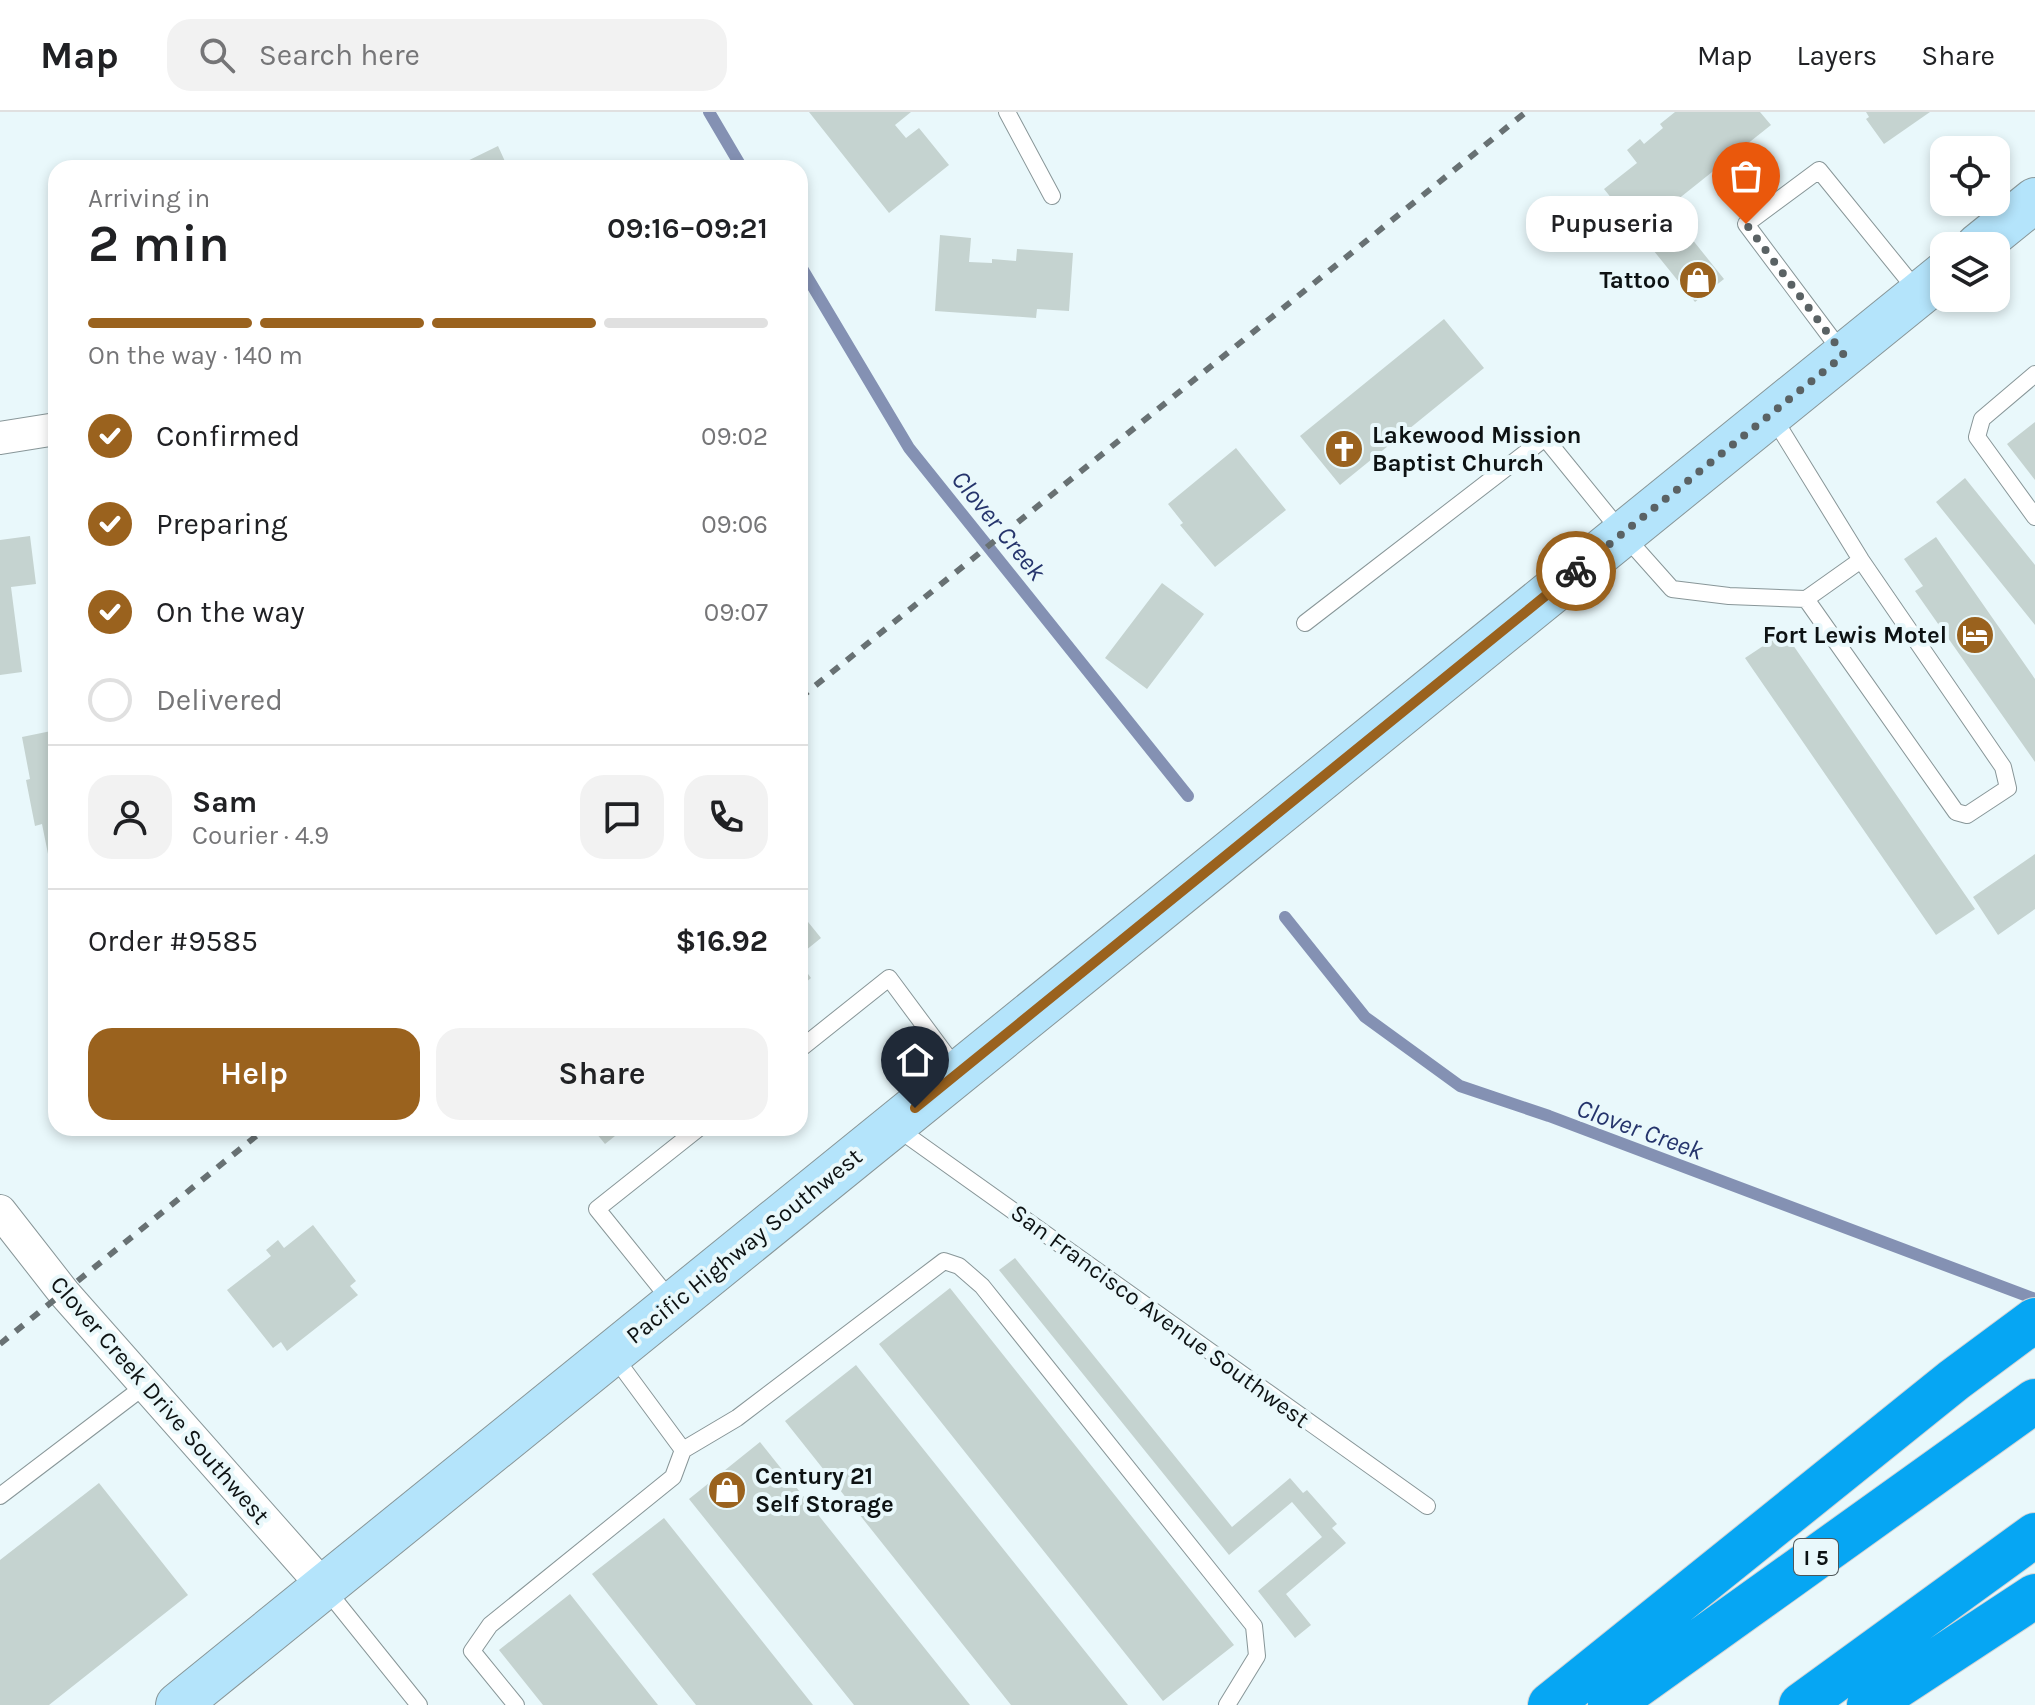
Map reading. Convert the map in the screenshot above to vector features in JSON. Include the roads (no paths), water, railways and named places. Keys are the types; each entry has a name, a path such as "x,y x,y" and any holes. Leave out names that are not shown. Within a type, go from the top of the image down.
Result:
{"highway":[{"path":"1550,1705 1954,1380 2035,1320"},
{"name":"I 5","path":"1610,1705 2029,1405"},
{"path":"1801,1705 2035,1535"},
{"path":"1869,1705 2035,1596"}],"street":[{"path":"1995,232 2035,200"},
{"name":"Pacific Highway Southwest","path":"178,1705 1930,286"},
{"path":"0,438 48,430"},
{"name":"Clover Creek Drive Southwest","path":"0,1211 64,1293 324,1587"}],"lane":[{"path":"1007,112 1052,196"},
{"path":"1844,355 1746,224 1819,170 1930,282"},
{"path":"2035,374 1982,419 1977,437 2035,517"},
{"path":"1771,414 1861,560 2003,767 2008,788 1967,815 1956,812 1806,599"},
{"path":"1305,623 1545,438 1672,589 1729,596 1806,599 1861,560"},
{"path":"808,1043 889,978 959,1072"},
{"name":"San Francisco Avenue Southwest","path":"893,1126 1427,1506"},
{"path":"673,1304 597,1209 689,1136"},
{"path":"516,1705 472,1651 490,1625 673,1477 683,1450 737,1418 944,1261 959,1266 982,1286 1254,1626 1257,1656 1227,1705"},
{"path":"612,1353 683,1450"},
{"path":"0,1496 146,1385"},
{"path":"324,1587 419,1705"}],"waterway":[{"name":"Clover Creek","path":"709,112 737,160"},
{"name":"Clover Creek","path":"808,278 909,448 1188,796"},
{"name":"Clover Creek","path":"1285,917 1365,1017 1460,1086 1549,1116 2035,1299"}],"railway":[{"path":"808,692 1526,112"},
{"path":"0,1344 256,1136"}],"place":[{"name":"Pupuseria","path":"1746,224"},
{"name":"Tattoo","path":"1698,280"},
{"name":"Lakewood Mission Baptist Church","path":"1344,449"},
{"name":"Fort Lewis Motel","path":"1975,635"},
{"name":"Century 21 Self Storage","path":"727,1490"}]}
